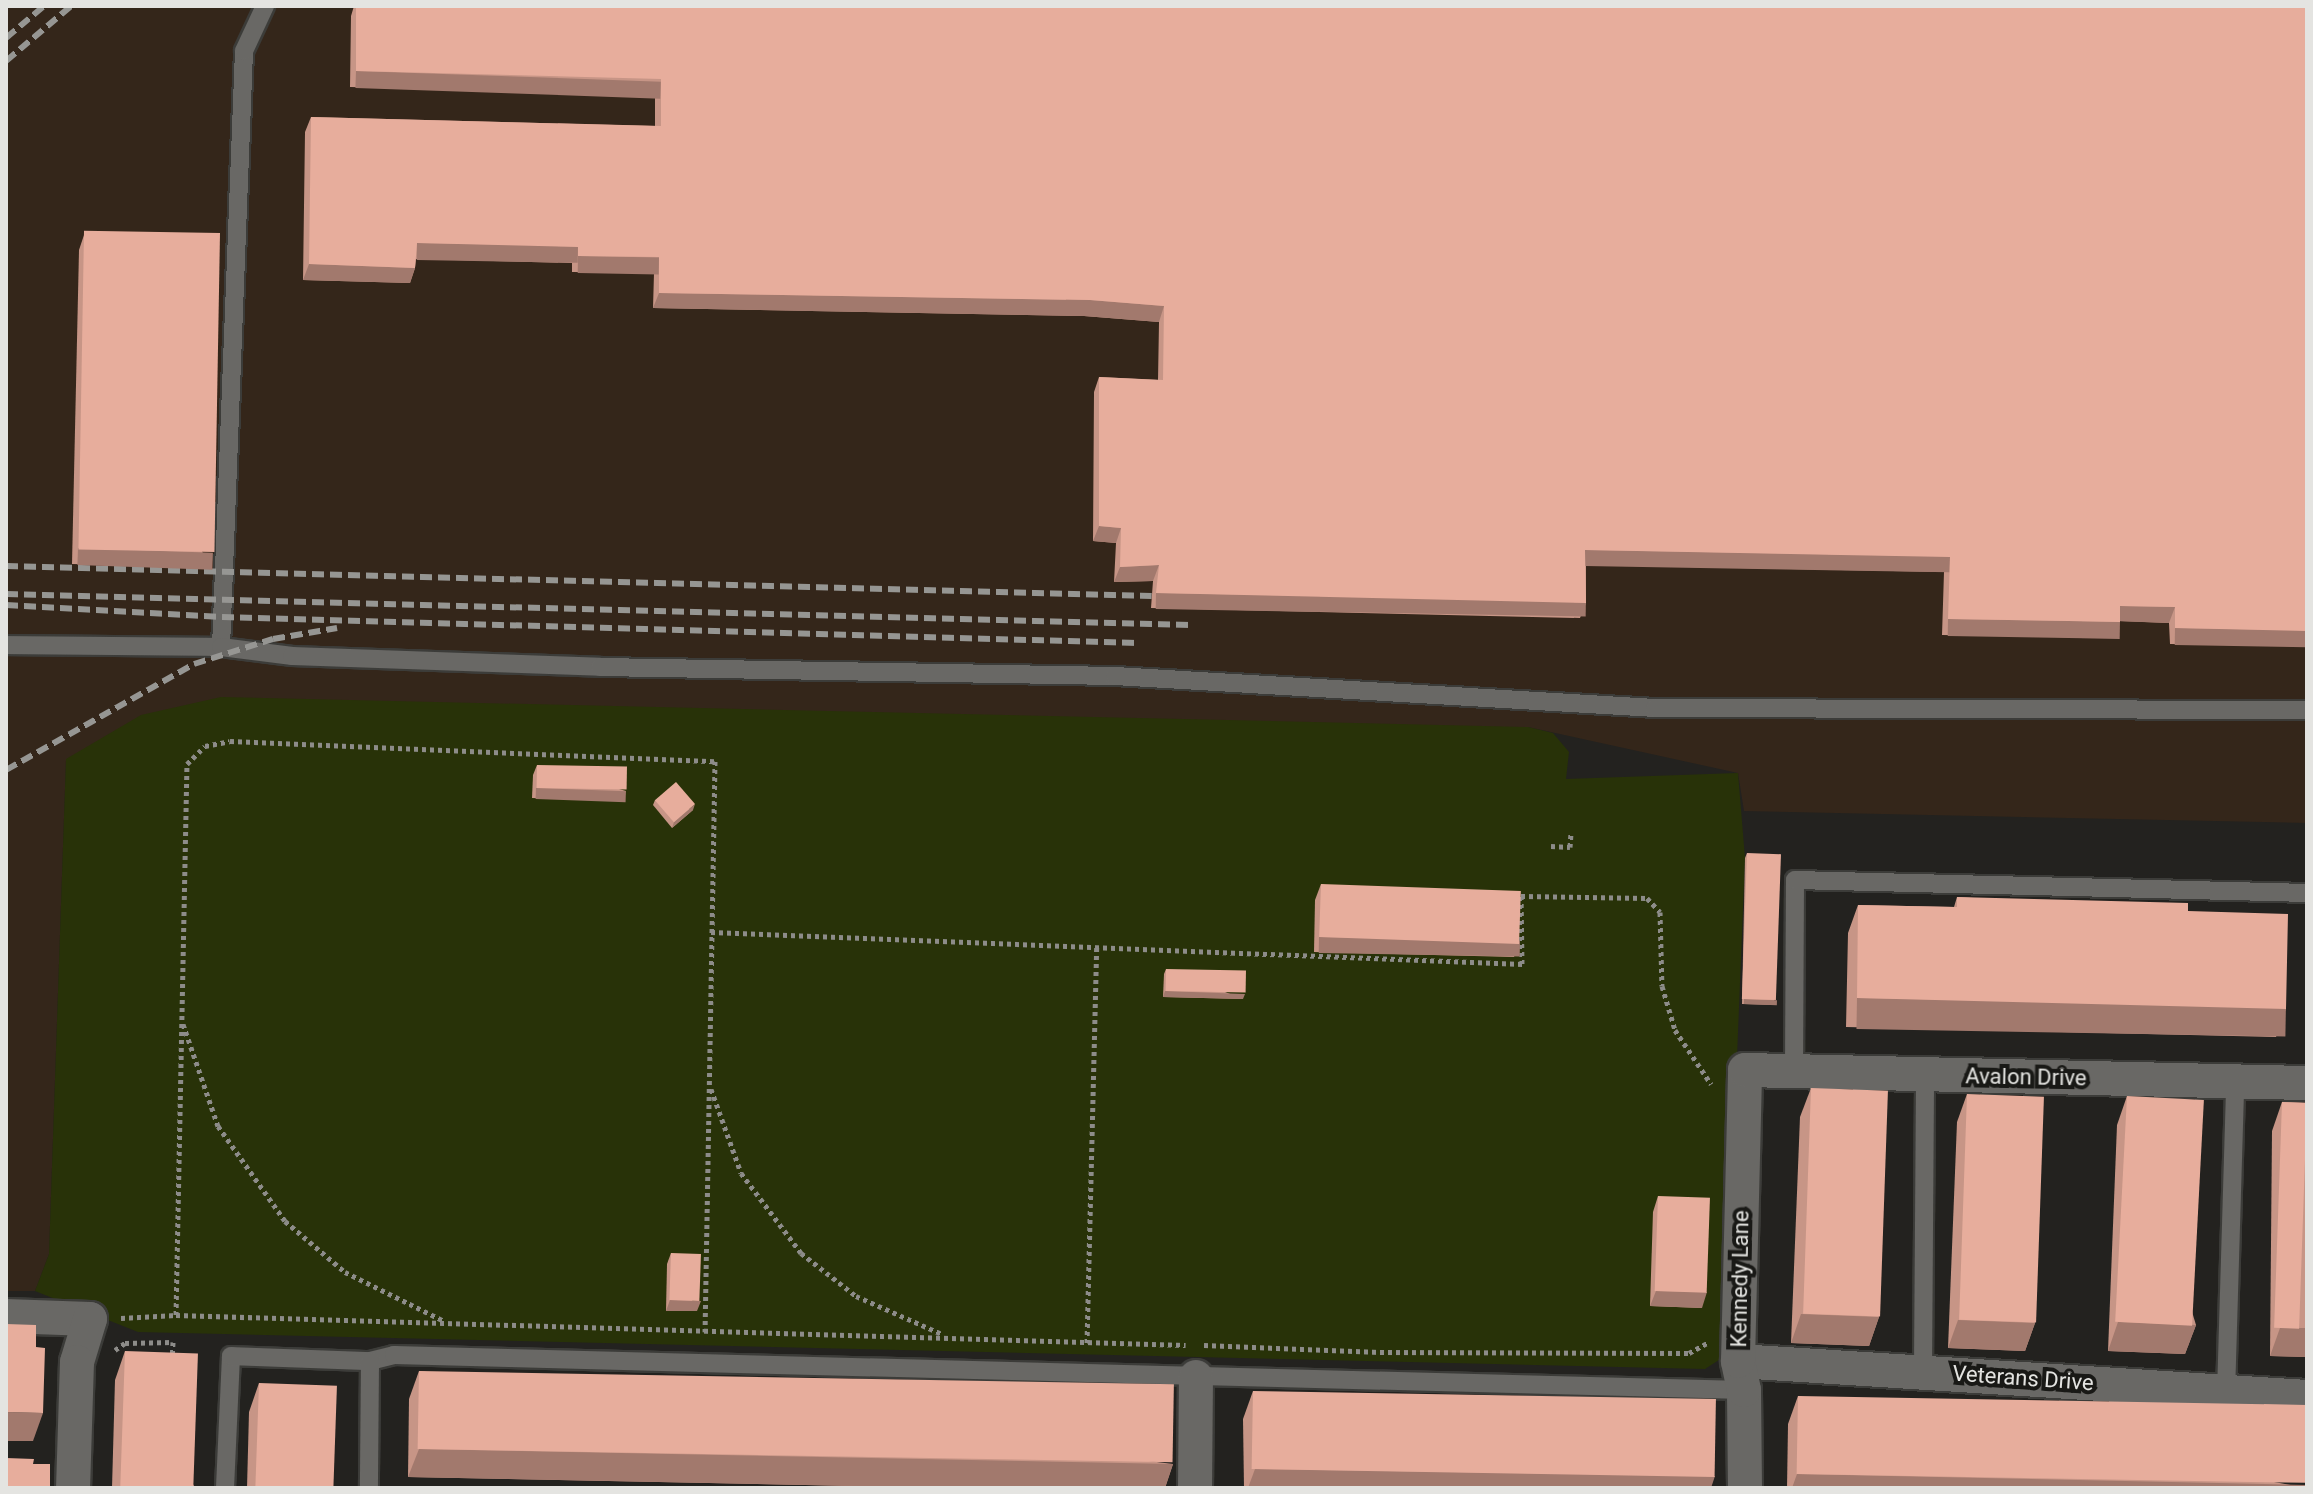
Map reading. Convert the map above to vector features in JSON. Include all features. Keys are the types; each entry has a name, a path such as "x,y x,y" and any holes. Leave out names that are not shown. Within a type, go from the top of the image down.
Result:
{"street":[{"name":"Avalon Drive","path":"1745,1070 2307,1083"},
{"name":"Kennedy Lane","path":"1745,1070 1741,1375 1745,1488"},
{"path":"6,1316 90,1319 77,1362 73,1488"},
{"name":"Veterans Drive","path":"1741,1375 1923,1370 2226,1394 2307,1397"},
{"path":"1195,1488 1196,1377"}],"lane":[{"path":"221,647 244,51 265,6"},
{"path":"6,645 221,647 292,656 600,667 1115,676 1655,708 2307,710"},
{"path":"1794,1071 1795,880 2307,893"},
{"path":"1923,1370 1925,1074"},
{"path":"2226,1394 2235,1082"},
{"path":"225,1488 231,1356 370,1361 394,1355 1196,1377 1741,1375"},
{"path":"369,1488 370,1361"}],"path":[{"path":"176,1315 187,764 217,741 715,761 705,1332"},
{"path":"1551,846 1570,847 1571,834"},
{"path":"711,932 1522,964 1521,896 1647,898 1660,912 1667,1008 1684,1047 1715,1091"},
{"path":"1087,1343 1097,947"},
{"path":"181,1015 218,1126 285,1221 356,1279 451,1324"},
{"path":"709,1080 741,1173 793,1245 856,1296 951,1336"},
{"path":"172,1369 173,1342 125,1343 106,1356 90,1319 176,1315 705,1332 951,1336 1380,1352 1689,1353 1711,1337"}],"shaded area":[{"path":"6,6 2307,6 2307,823 1744,811 1738,773 1528,727 66,760 49,1254 35,1291 6,1291"}],"green space":[{"path":"221,697 1528,727 1553,733 1569,752 1566,779 1738,773 1745,858 1725,1356 1705,1369 138,1332 35,1291 49,1254 66,759 141,715"}],"building":[{"path":"356,6 2307,6 2307,631 2175,628 2175,607 2120,606 2120,622 1948,619 1950,557 1585,550 1586,603 1156,593 1159,565 1120,567 1121,528 1099,526 1099,377 1163,380 1164,306 1090,300 659,293 659,257 578,256 578,247 417,243 415,268 309,264 311,117 661,126 661,79 356,71"},
{"path":"84,231 220,233 214,552 78,550"},
{"path":"537,765 627,767 627,790 537,788"},
{"path":"676,782 695,804 674,822 655,800"},
{"path":"1747,853 1781,854 1776,1000 1742,999"},
{"path":"1321,884 1521,891 1519,944 1319,937"},
{"path":"1957,897 2188,903 2188,911 2288,914 2286,1009 1857,998 1858,905 1957,907"},
{"path":"1166,969 1246,970 1246,992 1166,991"},
{"path":"1811,1088 1888,1091 1880,1317 1803,1314"},
{"path":"1967,1094 2044,1097 2036,1323 1959,1320"},
{"path":"2127,1096 2204,1100 2192,1326 2115,1322"},
{"path":"2282,1102 2307,1103 2299,1329 2274,1328"},
{"path":"1658,1196 1710,1198 1707,1293 1655,1291"},
{"path":"671,1253 701,1254 699,1301 669,1300"},
{"path":"6,1324 36,1325 36,1347 45,1348 43,1413 6,1412"},
{"path":"125,1351 198,1354 193,1488 120,1488"},
{"path":"419,1371 1174,1384 1173,1462 418,1449"},
{"path":"259,1383 337,1386 333,1488 255,1488"},
{"path":"1253,1391 1716,1399 1715,1477 1252,1469"},
{"path":"1798,1396 2307,1405 2306,1483 1797,1474"},
{"path":"6,1458 34,1459 33,1464 50,1464 50,1488 6,1488"}],"railway":[{"path":"6,38 44,6"},
{"path":"6,61 71,6"},
{"path":"6,566 1152,596"},
{"path":"6,594 1191,625"},
{"path":"6,605 222,617 1138,643"},
{"path":"6,770 194,664 273,639 337,628"}]}
